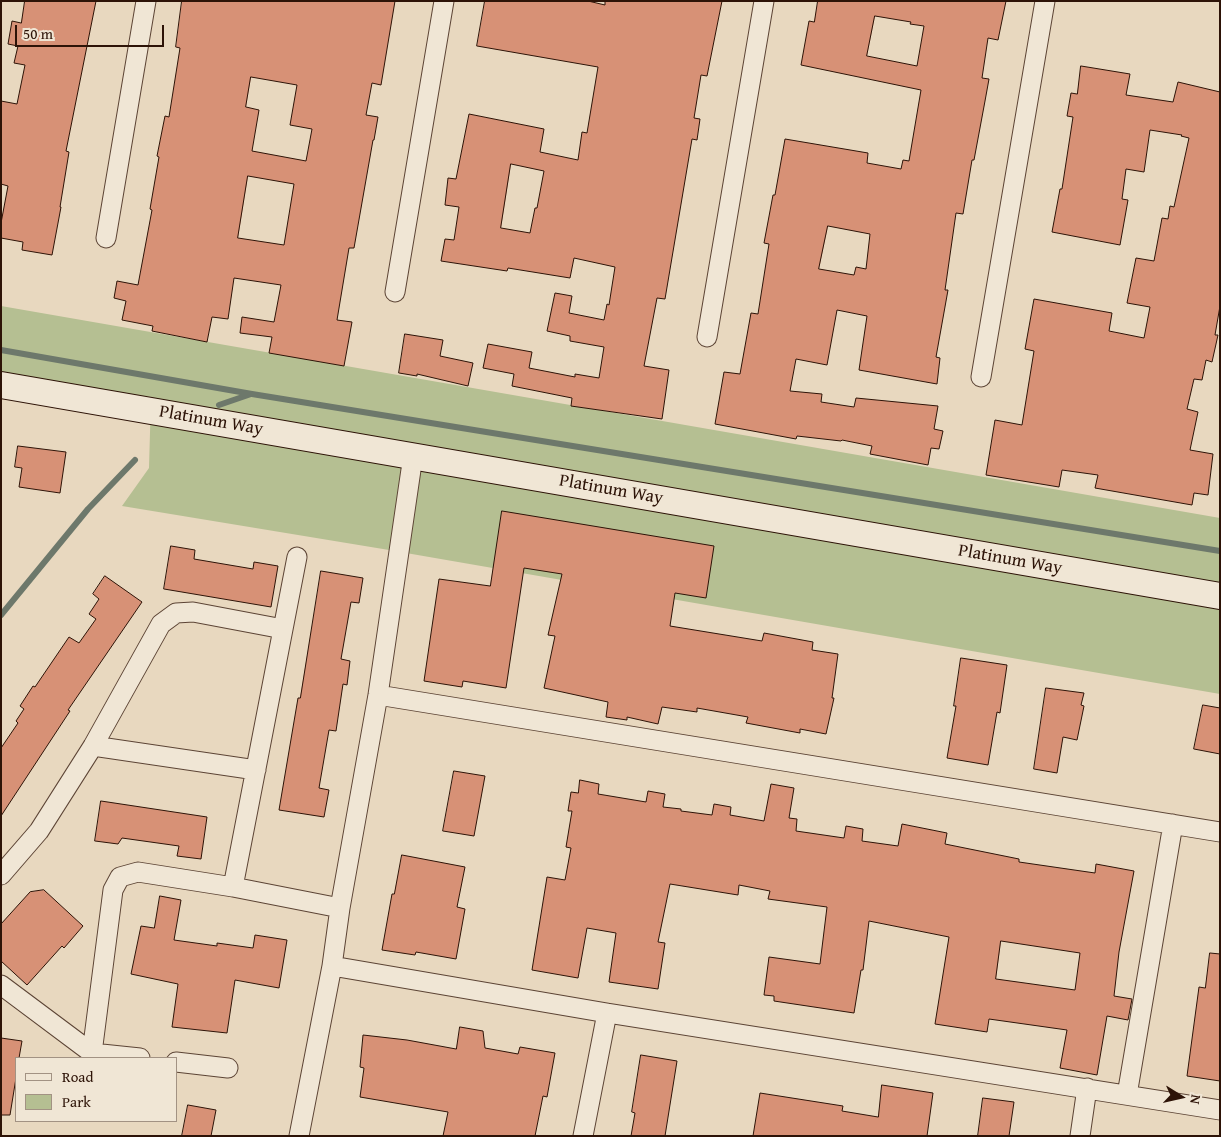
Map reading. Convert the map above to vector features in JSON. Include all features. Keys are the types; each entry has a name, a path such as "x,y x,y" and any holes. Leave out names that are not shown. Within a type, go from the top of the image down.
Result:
{"street":[{"path":"106,238 146,1"},
{"path":"395,292 444,1"},
{"path":"708,337 764,1"},
{"path":"981,377 1045,1"},
{"name":"Platinum Way","path":"1,384 1220,596"},
{"path":"298,1136 332,966 340,908 378,695 413,456"},
{"path":"233,887 297,557"},
{"path":"1,874 39,831 93,746 161,624 176,613 193,612 283,629"},
{"path":"378,695 1220,832"},
{"path":"93,746 256,770"},
{"path":"1127,1095 1173,824"},
{"path":"92,1053 113,890 120,876 138,872 233,887 340,908"},
{"path":"332,966 607,1013 1220,1110"},
{"path":"1,985 92,1053 130,1057"},
{"path":"583,1136 607,1013"},
{"path":"178,1062 228,1068"},
{"path":"1080,1136 1086,1088"}],"green space":[{"path":"1,306 1220,518 1220,694 383,549 122,506 149,468 151,397 1,378"}],"building":[{"path":"25,1 96,1 66,151 69,152 52,255 22,250 23,242 1,238 1,223 8,186 1,184 1,101 17,104 25,65 14,63 18,46 8,44 12,21 21,23"},
{"path":"182,1 395,1 381,85 372,83 366,115 378,117 354,248 349,248 337,320 352,322 344,366 269,353 272,337 240,333 242,317 274,322 281,285 234,278 228,319 212,317 207,342 152,331 153,326 122,320 126,301 114,298 117,281 138,285 152,210 150,209 159,157 157,156 165,116 169,117 180,48 176,47","holes":["251,77 297,85 290,125 312,129 306,161 252,151 259,110 246,107","248,176 294,184 284,245 238,238"]},
{"path":"485,1 588,1 605,5 605,1 722,1 707,76 701,75 694,118 700,119 697,140 692,139 665,299 657,298 644,366 669,370 662,419 571,406 572,398 512,386 514,374 483,368 488,344 532,352 529,368 575,377 575,374 599,378 604,347 570,341 570,336 547,331 555,293 572,296 569,313 604,320 607,304 609,305 615,267 574,258 570,278 508,268 507,271 441,261 445,239 454,240 459,207 445,205 448,178 456,179 469,114 544,129 540,152 578,160 582,132 587,133 598,67 477,46","holes":["511,164 544,171 530,233 501,228"]},
{"path":"818,1 1006,1 998,40 988,38 982,78 989,79 985,101 963,214 956,213 945,290 948,290 936,357 940,358 937,384 859,370 867,316 837,310 827,365 796,359 790,391 822,394 821,402 854,407 856,398 938,406 934,429 943,431 939,449 931,448 928,465 870,454 872,446 842,440 797,436 796,439 715,424 724,372 740,374 751,313 758,314 769,244 764,243 785,139 868,153 867,163 901,169 903,160 909,161 921,90 801,65 809,21 814,22","holes":["875,16 924,26 917,66 867,56","828,226 870,234 866,269 856,267 854,275 819,269"]},
{"path":"1081,66 1130,74 1126,95 1173,102 1178,82 1220,92 1220,306 1215,335 1218,335 1212,362 1206,360 1202,380 1194,379 1187,409 1198,412 1190,450 1213,454 1208,495 1194,493 1192,505 1095,488 1098,475 1062,470 1059,487 986,475 995,420 1022,425 1034,351 1025,349 1034,299 1112,313 1109,331 1144,338 1150,307 1127,303 1136,258 1154,261 1162,218 1168,219 1170,206 1174,207 1189,138 1182,135 1150,130 1144,172 1126,169 1122,199 1128,200 1120,245 1052,232 1060,189 1062,189 1073,117 1067,116 1071,93 1077,94"},
{"path":"405,334 443,340 440,356 473,363 468,386 417,374 417,376 399,373"},
{"path":"18,446 66,452 60,493 19,487 22,468 15,467"},
{"path":"502,511 714,546 706,598 675,593 670,626 762,641 764,633 813,642 812,650 838,654 832,698 834,698 826,734 800,729 800,733 746,723 748,717 697,708 697,712 662,707 658,724 627,717 627,720 606,717 608,702 544,688 555,636 548,635 562,574 524,568 506,688 463,681 462,687 424,681 439,579 490,586"},
{"path":"171,546 195,550 194,559 253,569 254,562 278,566 271,607 164,589"},
{"path":"321,571 363,578 359,603 351,602 341,659 350,661 347,685 343,684 336,731 329,730 319,788 329,790 324,817 279,810"},
{"path":"105,576 142,602 68,710 70,711 1,816 1,748 18,723 16,721 24,709 20,706 69,637 79,643 96,619 89,614 99,599 93,594"},
{"path":"961,658 1007,665 1000,713 997,712 988,765 947,758 956,706 954,706"},
{"path":"1046,688 1084,693 1081,705 1084,706 1077,740 1063,737 1057,773 1034,769"},
{"path":"1203,705 1220,708 1220,754 1194,749"},
{"path":"454,771 485,776 474,836 443,831"},
{"path":"580,780 599,784 598,794 646,802 648,791 665,794 663,807 712,815 714,804 731,807 730,815 764,821 771,784 794,788 789,818 797,819 796,831 844,838 846,826 863,829 862,841 898,846 902,824 947,833 945,844 1019,859 1019,862 1095,873 1096,864 1134,871 1119,952 1114,996 1132,999 1128,1020 1107,1016 1097,1075 1060,1068 1067,1030 989,1019 987,1032 935,1024 949,937 869,921 863,970 861,970 854,1013 774,1001 774,996 764,995 769,957 820,964 827,907 768,899 770,891 739,885 738,895 670,884 658,942 665,943 658,989 609,982 616,933 587,928 578,978 532,970 547,877 565,880 571,848 566,847 572,811 568,811 571,792 578,793","holes":["1001,941 1080,953 1075,990 996,979"]},
{"path":"101,801 207,817 201,859 177,856 179,846 122,838 118,844 95,841"},
{"path":"402,855 465,867 457,907 465,909 456,959 416,952 415,955 382,950 392,894 394,894"},
{"path":"44,890 83,926 27,985 1,961 1,924 30,892"},
{"path":"160,896 181,900 174,940 217,946 217,943 253,948 255,935 287,940 279,988 235,980 227,1033 172,1027 178,984 131,974 141,926 154,928"},
{"path":"1210,953 1220,954 1220,1081 1187,1076 1199,987 1205,988"},
{"path":"460,1027 483,1031 485,1048 518,1054 520,1047 555,1053 547,1097 543,1096 535,1136 443,1136 448,1112 360,1097 364,1068 360,1067 363,1035 407,1040 456,1049"},
{"path":"1,1038 22,1041 19,1057 15,1057 15,1084 10,1115 1,1115"},
{"path":"641,1055 677,1061 665,1136 631,1136 635,1113 632,1112"},
{"path":"882,1085 933,1093 927,1136 753,1136 760,1093 843,1106 842,1111 878,1117"},
{"path":"983,1098 1014,1102 1009,1136 978,1136"},
{"path":"188,1105 216,1110 211,1136 182,1136"}],"waterway":[{"path":"1,350 252,394 1220,551"},
{"path":"219,405 251,394"},
{"path":"1,615 88,509 135,460"}]}
